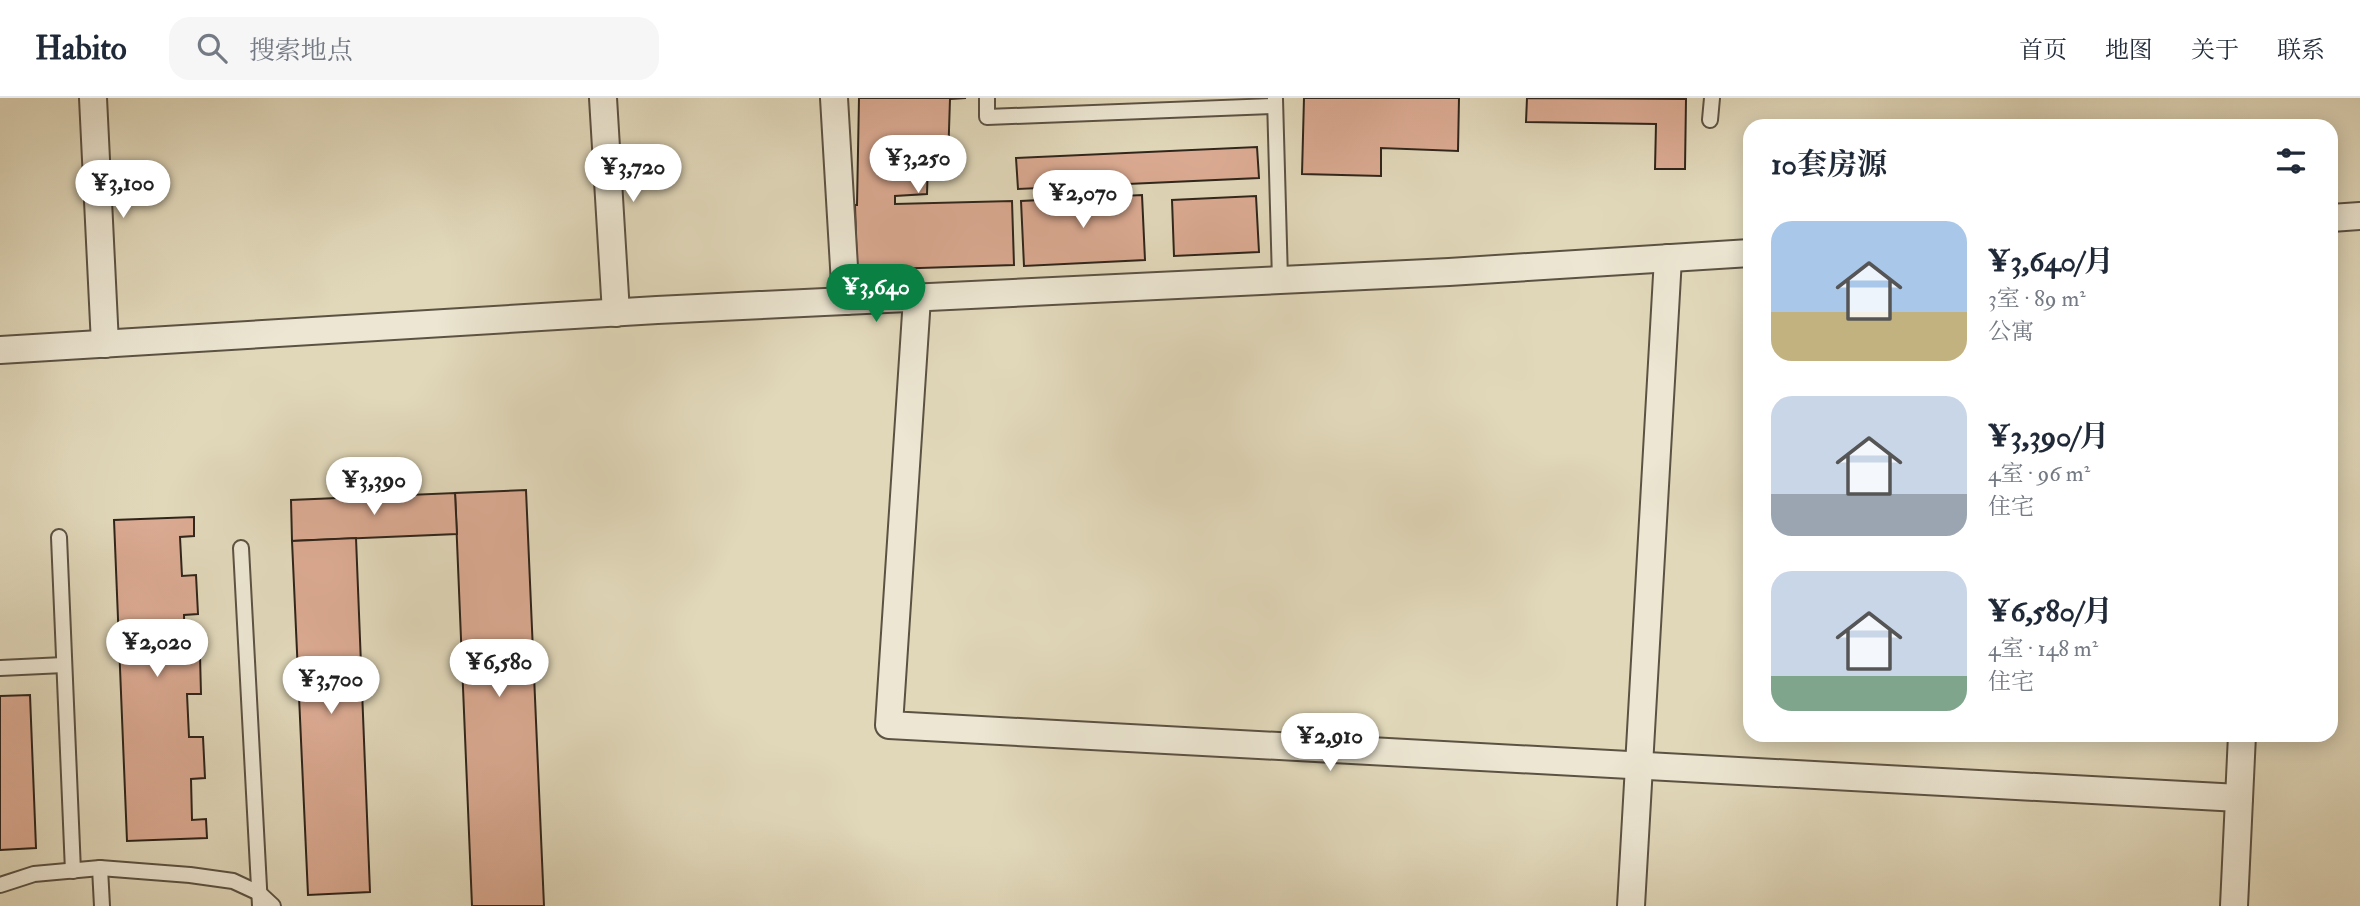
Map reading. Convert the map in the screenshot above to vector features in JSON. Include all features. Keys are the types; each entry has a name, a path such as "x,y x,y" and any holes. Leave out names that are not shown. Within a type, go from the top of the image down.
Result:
{"street":[{"path":"93,98 106,344"},
{"path":"603,98 616,313"},
{"path":"834,98 846,302"},
{"path":"2338,218 2360,216"},
{"path":"0,351 616,313 1743,253"},
{"path":"1631,906 1668,258"},
{"path":"917,298 889,725 2239,798"},
{"path":"2234,906 2242,742"}],"lane":[{"path":"987,98 986,117 1275,102 1280,280"},
{"path":"1710,120 1712,98"},
{"path":"59,537 72,871"},
{"path":"241,548 260,900"},
{"path":"0,668 64,664"},
{"path":"100,868 102,906"},
{"path":"0,885 34,874 100,868 233,881 273,906"}],"building":[{"path":"859,98 966,98 950,99 948,161 928,160 927,194 895,196 895,204 1012,201 1014,265 857,270 855,205"},
{"path":"1304,98 1459,98 1458,151 1381,148 1381,176 1302,174"},
{"path":"1527,98 1686,99 1685,169 1655,169 1656,124 1526,122"},
{"path":"1257,147 1259,178 1018,189 1016,158"},
{"path":"1142,195 1145,260 1024,266 1021,201"},
{"path":"1256,196 1259,252 1174,256 1172,200"},
{"path":"526,490 544,906 472,906 455,493"},
{"path":"455,493 457,534 292,541 291,500"},
{"path":"194,517 194,536 180,537 182,576 196,575 198,614 184,615 185,656 200,656 201,694 187,694 189,737 203,737 205,778 191,779 192,820 206,819 207,838 127,841 114,520"},
{"path":"356,538 370,892 308,895 292,541"},
{"path":"30,695 36,848 0,850 0,696"}]}
